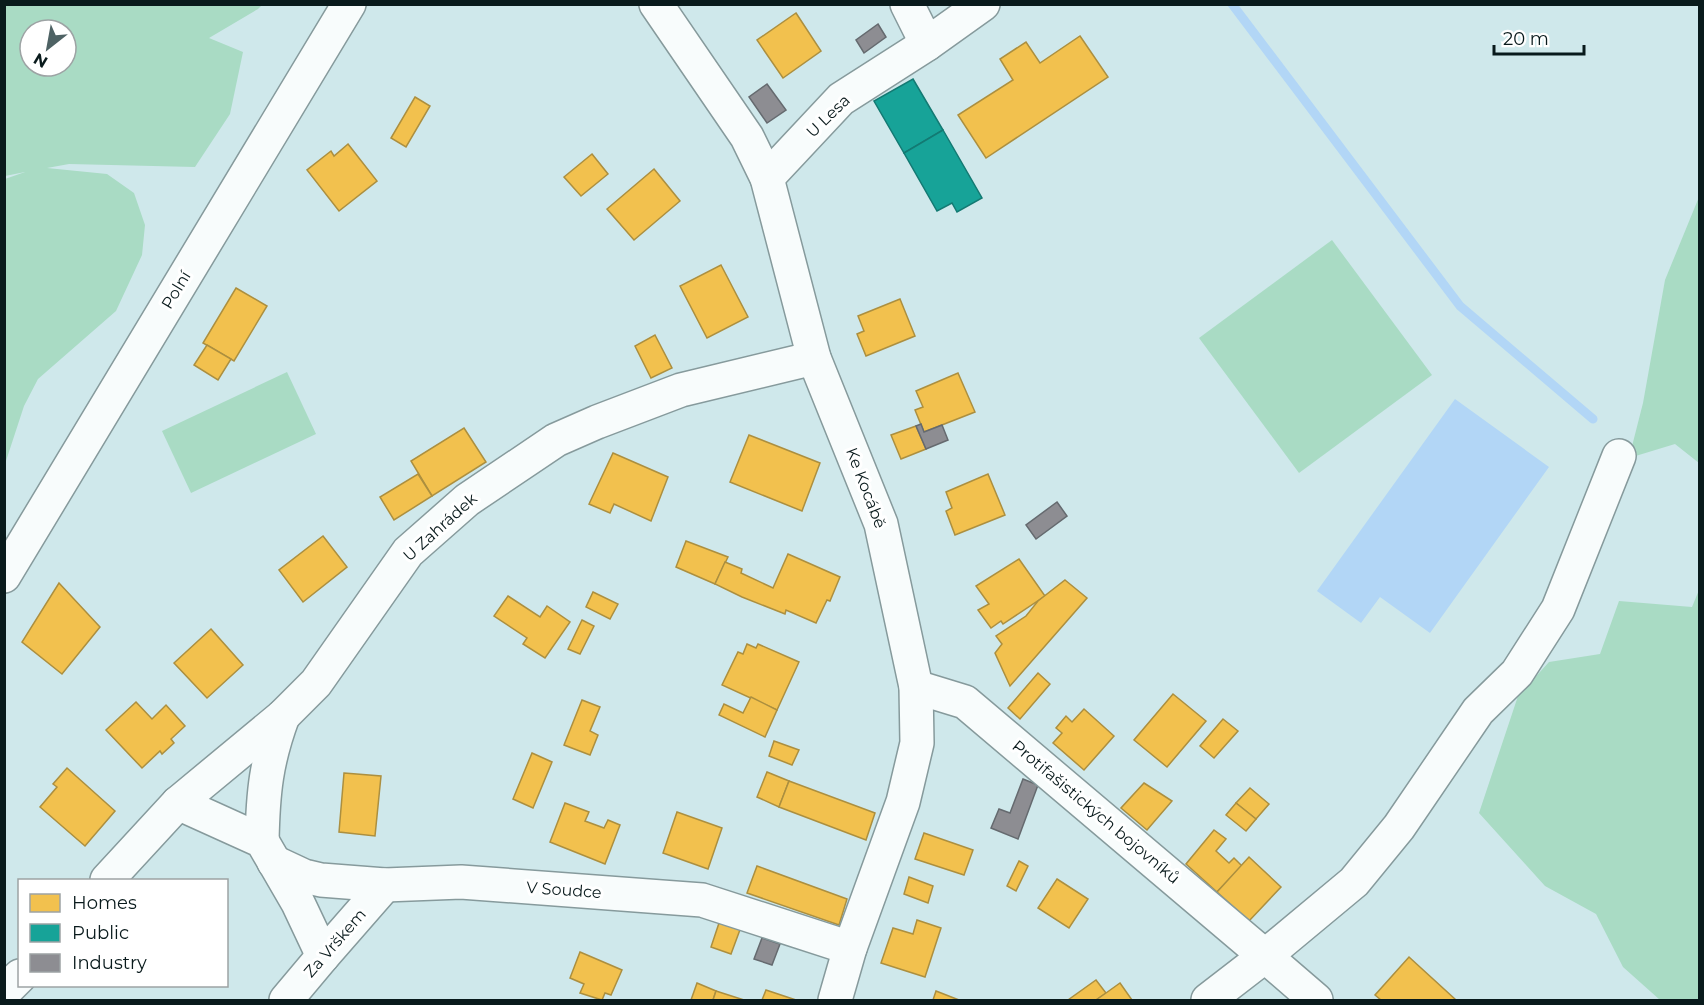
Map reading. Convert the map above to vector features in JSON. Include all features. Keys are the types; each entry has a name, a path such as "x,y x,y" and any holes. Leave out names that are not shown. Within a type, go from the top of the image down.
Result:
{"street":[{"name":"Polní","path":"4,576 349,4"},
{"name":"Ke Kocábě","path":"656,4 747,137 767,178 814,358 881,524 916,687 917,743 903,802 850,948 835,1000"},
{"path":"907,4 927,44"},
{"name":"U Lesa","path":"767,178 841,99 927,44 983,4"},
{"name":"U Zahrádek","path":"108,879 178,803 283,716 316,683 408,552 467,500 556,440 597,422 681,390 814,358"},
{"path":"1208,1000 1354,882 1399,827 1478,711 1517,673 1558,609 1619,456"},
{"name":"Protifašistických bojovníků","path":"916,687 965,702 1316,1000"},
{"path":"283,716 271,750 263,795 268,852 298,903 322,956"},
{"name":"V Soudce","path":"178,803 268,852 304,876 321,880 385,885 461,882 702,900 850,948"},
{"name":"Za Vrškem","path":"286,1000 385,885"},
{"path":"4,992 18,978"}],"green space":[{"path":"5,4 262,5 209,38 243,52 230,114 195,167 69,164 47,168 107,174 134,193 145,225 142,255 116,311 38,379 24,406 5,464 5,179 25,172 5,176"},
{"path":"1699,197 1699,463 1675,444 1629,458 1643,403 1665,280"},
{"path":"1332,240 1432,375 1299,473 1199,338"},
{"path":"287,372 316,434 191,493 162,431"},
{"path":"1699,590 1699,1000 1660,1000 1623,967 1596,914 1545,886 1479,813 1518,696 1549,662 1600,654 1619,601 1692,607"}],"water":[{"path":"1455,399 1549,467 1430,633 1380,597 1361,623 1317,591"}],"building: Homes":[{"path":"796,13 821,51 783,78 757,40"},
{"path":"1080,36 1108,77 986,158 958,115 1013,80 1000,59 1026,42 1040,63"},
{"path":"415,97 430,106 406,147 391,138"},
{"path":"348,144 377,181 339,211 307,170 331,151 334,156"},
{"path":"592,154 608,174 581,196 564,177"},
{"path":"654,169 680,201 634,240 607,209"},
{"path":"721,265 748,317 707,338 680,286"},
{"path":"236,288 267,306 234,361 203,343"},
{"path":"900,299 915,336 866,356 857,334 864,331 858,316"},
{"path":"655,335 672,368 651,378 635,346"},
{"path":"207,345 231,359 218,380 194,365"},
{"path":"958,373 975,412 924,432 915,410 923,407 916,391"},
{"path":"916,426 926,449 901,459 891,435"},
{"path":"464,428 486,462 432,496 411,461"},
{"path":"749,435 820,463 802,511 730,482"},
{"path":"613,453 668,477 651,521 614,504 610,513 589,504"},
{"path":"418,474 432,496 394,520 380,497"},
{"path":"988,474 1005,515 955,535 946,511 952,508 946,492"},
{"path":"323,536 347,567 303,602 279,570"},
{"path":"686,541 728,557 715,584 676,567"},
{"path":"788,554 840,577 830,601 827,600 816,623 786,610 785,614 715,584 725,562 742,569 741,573 773,588"},
{"path":"1019,559 1045,596 1003,624 1001,621 991,628 978,610 989,604 976,586"},
{"path":"1065,580 1087,598 1010,686 995,653 1002,644 996,636 1026,616 1038,601"},
{"path":"59,583 100,627 62,674 22,642"},
{"path":"593,592 618,604 610,619 586,607"},
{"path":"508,596 540,617 547,606 570,622 545,658 523,644 527,638 494,616"},
{"path":"582,620 594,626 580,654 568,649"},
{"path":"211,629 243,665 207,698 174,663"},
{"path":"747,644 756,648 758,644 799,662 777,710 722,685 738,652 743,654"},
{"path":"1038,673 1050,684 1020,719 1008,708"},
{"path":"1173,694 1206,721 1167,767 1134,740"},
{"path":"751,697 777,710 765,737 719,715 724,704 743,713"},
{"path":"582,700 600,707 590,731 598,735 590,755 564,745"},
{"path":"136,702 152,719 166,705 185,726 171,739 174,743 162,754 160,751 142,768 106,730"},
{"path":"1084,709 1114,736 1084,770 1053,743 1062,733 1056,728 1066,716 1072,722"},
{"path":"1223,719 1238,731 1214,758 1200,746"},
{"path":"774,741 799,750 792,765 769,756"},
{"path":"532,753 552,762 533,808 513,799"},
{"path":"67,768 115,811 85,846 40,807 57,787 53,784"},
{"path":"767,772 789,781 779,807 757,797"},
{"path":"344,773 381,776 375,836 339,832"},
{"path":"789,781 875,813 866,840 779,807"},
{"path":"1144,783 1172,801 1147,830 1121,808"},
{"path":"1250,788 1269,804 1256,819 1236,803"},
{"path":"565,803 589,812 585,821 604,828 608,820 620,825 605,864 550,842"},
{"path":"1236,803 1256,819 1246,831 1226,815"},
{"path":"677,812 722,828 708,869 663,853"},
{"path":"1214,830 1226,839 1216,851 1229,863 1234,858 1242,866 1217,892 1186,864"},
{"path":"924,833 973,850 964,875 915,859"},
{"path":"1249,857 1281,887 1249,921 1217,892"},
{"path":"1019,861 1028,866 1016,891 1007,886"},
{"path":"757,866 847,899 839,925 747,893"},
{"path":"909,877 933,886 928,903 904,894"},
{"path":"1057,879 1088,899 1069,928 1038,908"},
{"path":"720,920 741,927 731,954 711,947"},
{"path":"917,920 941,928 925,977 881,963 893,928 913,934"},
{"path":"580,952 622,970 611,995 605,993 602,1000 580,993 584,984 570,978"},
{"path":"1409,957 1456,1000 1381,1000 1375,995"},
{"path":"1096,980 1106,993 1096,1000 1068,1000"},
{"path":"697,983 716,991 713,1000 691,1000"},
{"path":"1120,983 1132,1000 1096,1000 1106,993"},
{"path":"766,990 796,1000 762,1000"},
{"path":"716,991 744,1000 713,1000"},
{"path":"936,991 959,1000 933,1000"}],"building: Public":[{"path":"913,79 943,130 904,153 874,101"},
{"path":"943,130 982,198 957,212 952,203 937,211 904,153"}],"building: Industry":[{"path":"878,24 886,37 864,53 856,40"},
{"path":"767,84 786,110 767,123 749,97"},
{"path":"921,424 924,432 942,425 948,440 926,449 916,426"},
{"path":"1057,502 1067,516 1036,539 1026,525"},
{"path":"1023,779 1038,785 1018,839 991,828 999,809 1010,813"},
{"path":"762,938 780,944 772,965 754,959"}],"waterway":[{"path":"1232,4 1460,306 1593,419"}]}
